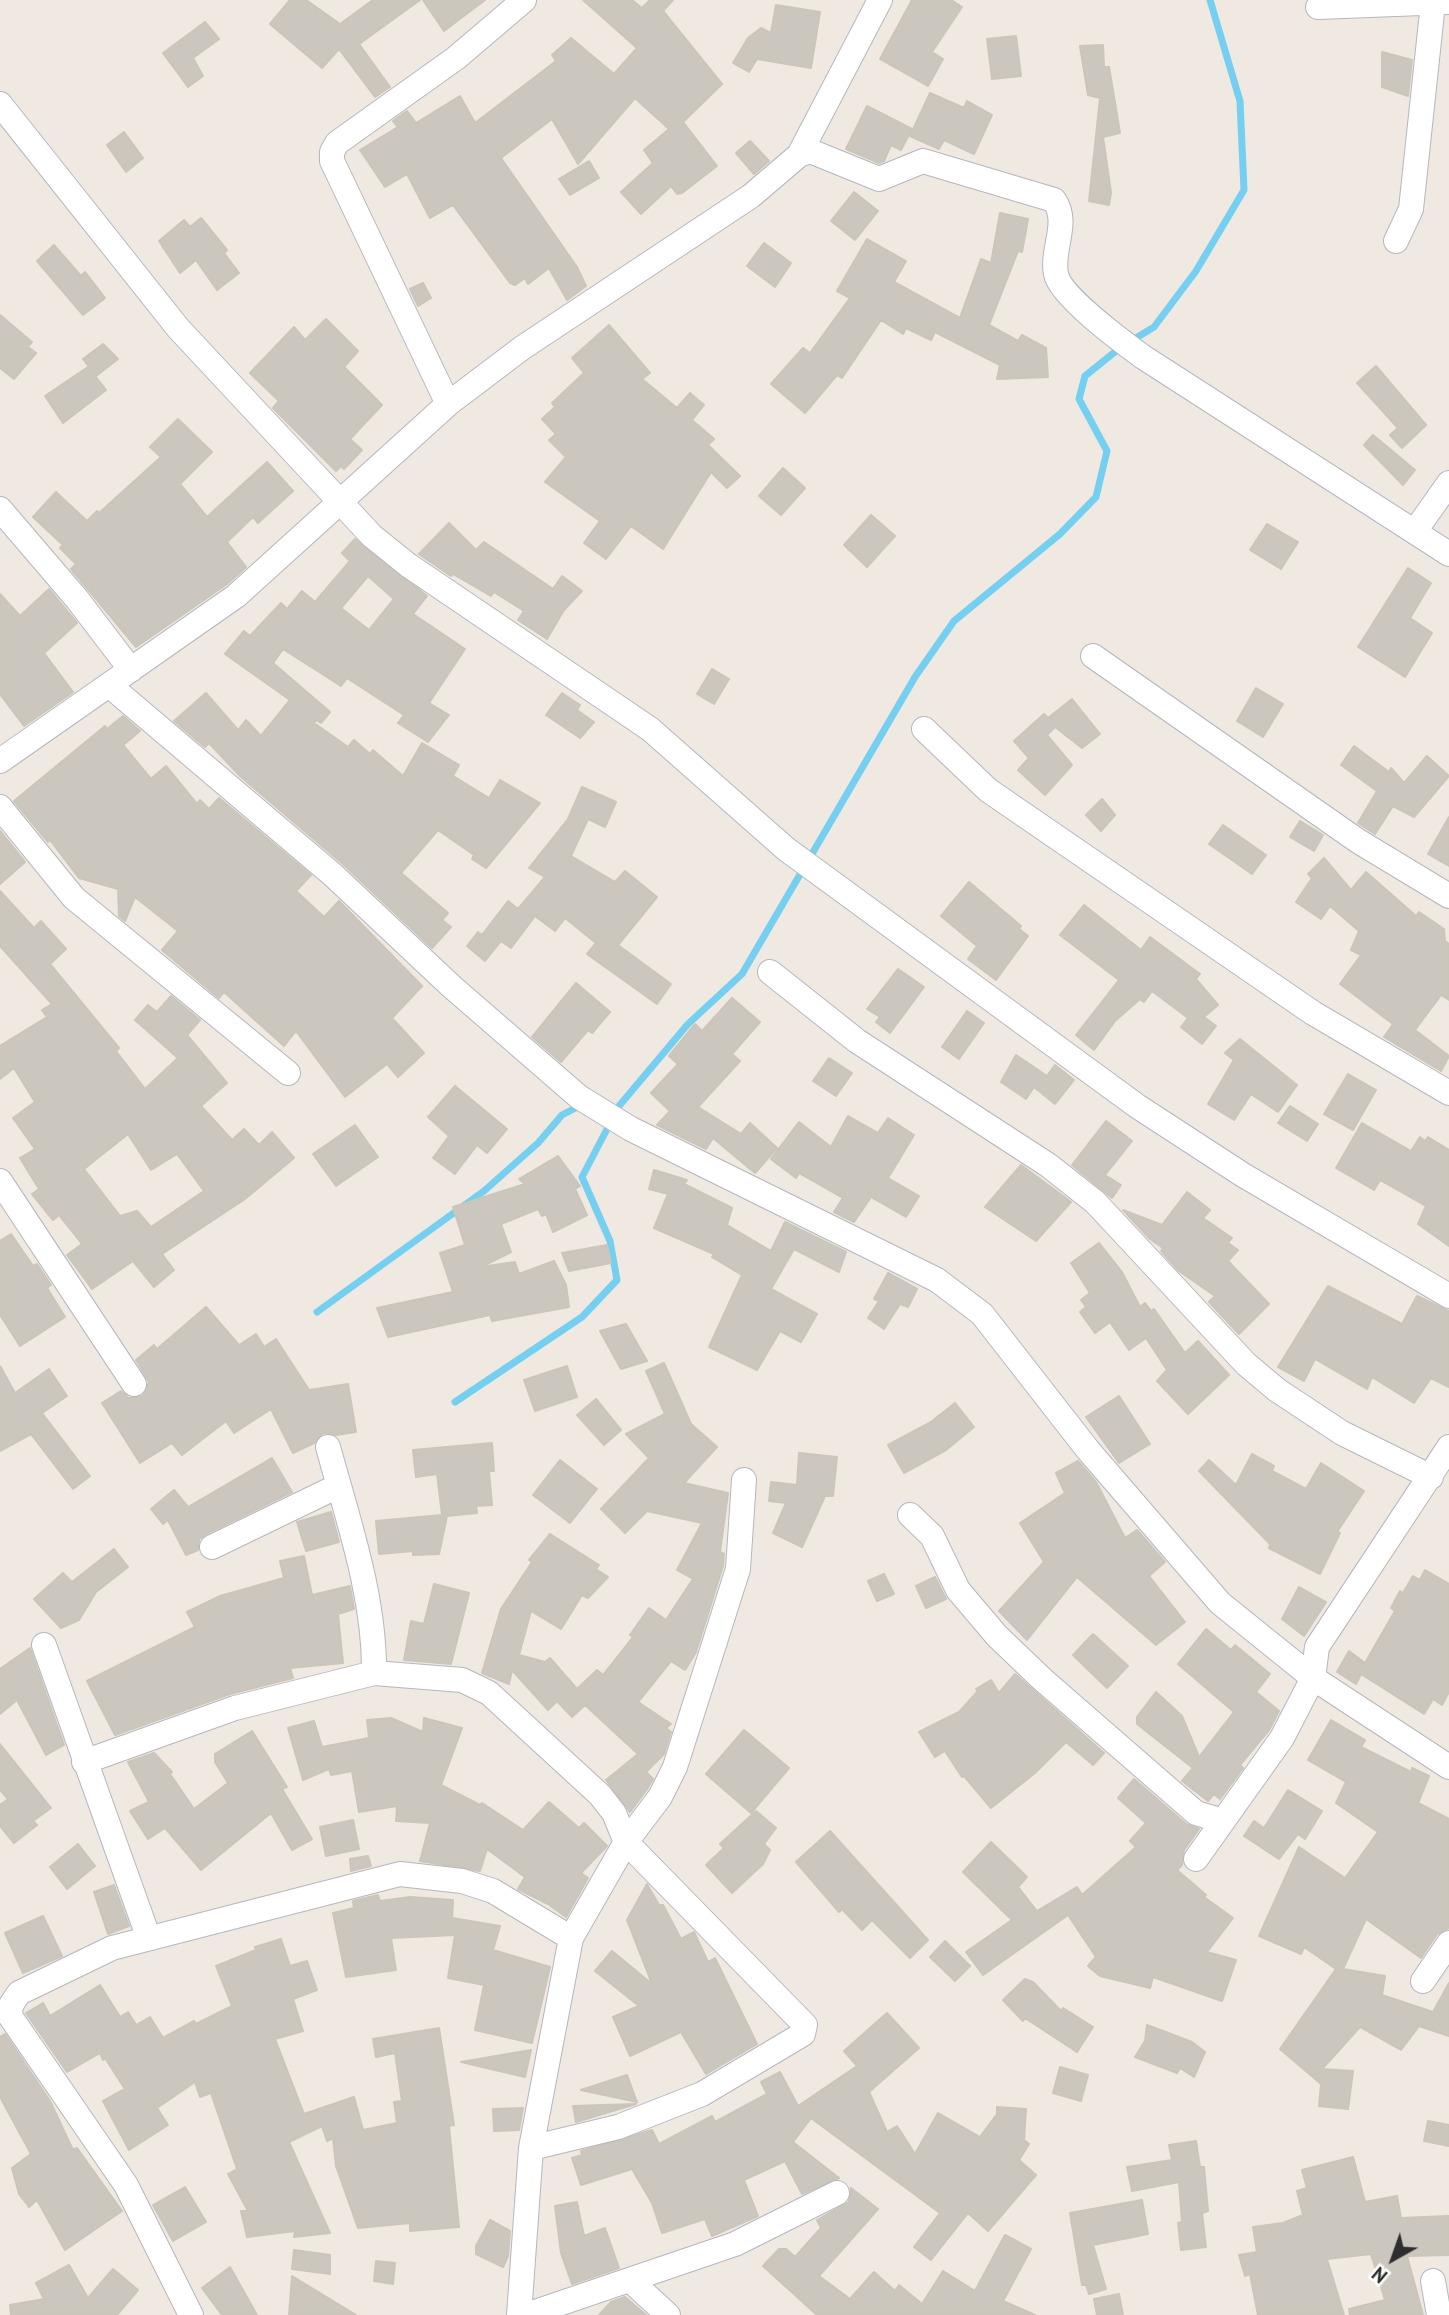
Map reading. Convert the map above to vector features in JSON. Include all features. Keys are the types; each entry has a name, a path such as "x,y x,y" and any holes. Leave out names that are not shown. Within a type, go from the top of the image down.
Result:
{"street":[{"path":"448,404 332,161 332,152 337,143 456,58 524,0"},
{"path":"799,155 880,0"},
{"path":"1318,7 1441,3 1410,209 1396,241"},
{"path":"0,104 178,328 372,536 408,565 650,729 786,849 1137,1105 1243,1175 1449,1296"},
{"path":"0,761 236,596 448,404 522,348 751,196 799,155 810,151 879,179 923,162 1054,200 1061,211 1056,274 1062,285 1104,328 1143,357 1449,554"},
{"path":"1415,531 1449,483"},
{"path":"0,509 77,599 131,670"},
{"path":"1093,656 1358,841 1449,896"},
{"path":"109,685 332,875 451,986 579,1097 631,1129 937,1280 966,1299 982,1314 1088,1450 1220,1603 1313,1678 1449,1768"},
{"path":"923,729 988,790 1028,818 1313,1013 1449,1093"},
{"path":"0,807 74,898 288,1073"},
{"path":"770,972 857,1041 1048,1165 1095,1202 1246,1364 1276,1390 1342,1433 1430,1477"},
{"path":"0,1181 134,1384"},
{"path":"328,1447 360,1568 375,1648 374,1673"},
{"path":"1196,1859 1282,1738 1313,1678 1317,1647 1449,1447"},
{"path":"519,2315 531,2148 571,1938 626,1842 660,1797 675,1767 738,1569 744,1480"},
{"path":"212,1547 338,1486"},
{"path":"910,1515 932,1536 958,1590 1024,1662 1196,1813 1223,1821"},
{"path":"44,1645 148,1936"},
{"path":"85,1762 235,1708 374,1673 462,1681 489,1693 600,1795 614,1813 626,1842 805,2025 803,2034 702,2094 618,2127 531,2148"},
{"path":"191,2315 126,2185 10,2016 11,2005 19,1993 112,1948 148,1936 400,1874 462,1881 493,1891 571,1938"},
{"path":"1423,1981 1449,1943"},
{"path":"526,2315 756,2236 837,2193"},
{"path":"630,2280 668,2315"},
{"path":"1433,2281 1438,2315"}],"building":[{"path":"290,0 306,0 340,24 373,0 420,0 359,44 390,87 375,97 339,49 322,68 270,24"},
{"path":"423,0 485,0 444,31"},
{"path":"583,0 632,0 642,8 650,0 673,0 663,11 722,84 683,122 717,166 682,193 677,194 671,186 641,214 621,192 653,163 644,150 669,129 635,98 578,164 552,119 501,158 577,267 586,286 567,300 549,268 528,284 525,278 515,285 510,283 453,205 430,218 407,174 385,187 360,150 398,127 393,121 407,111 416,123 460,96 475,123 556,61 552,55 571,38 614,74 637,48"},
{"path":"912,0 951,0 962,7 932,52 943,59 928,86 880,59"},
{"path":"776,5 820,12 811,68 757,59 749,72 733,63 748,38 761,28 771,33"},
{"path":"205,22 219,39 193,58 203,76 188,87 163,53"},
{"path":"1016,36 1021,76 992,79 987,39"},
{"path":"1103,45 1104,67 1109,67 1120,133 1103,137 1111,193 1109,205 1089,201 1100,98 1088,95 1080,46"},
{"path":"1382,52 1412,60 1408,96 1382,87"},
{"path":"930,93 964,108 967,101 992,115 974,154 944,140 939,149 910,136"},
{"path":"867,106 912,129 901,150 891,145 884,161 879,163 846,149"},
{"path":"124,132 143,158 126,172 107,145"},
{"path":"750,141 769,161 754,174 736,153"},
{"path":"589,161 599,178 570,195 559,179"},
{"path":"854,192 878,211 855,240 831,221"},
{"path":"1000,213 1028,219 1022,252 1018,251 989,325 1018,341 1022,335 1046,348 1048,377 997,379 1000,365 935,332 931,340 906,328 903,334 881,320 842,378 837,375 805,413 771,384 803,348 810,353 850,298 837,291 867,239 906,261 894,282 960,318 981,259 991,263"},
{"path":"201,218 227,250 224,253 239,273 217,290 196,260 180,273 159,241 184,220 190,227"},
{"path":"764,243 791,263 775,287 747,266"},
{"path":"54,245 81,276 85,272 105,298 83,315 37,261"},
{"path":"423,283 431,298 418,306 410,289"},
{"path":"0,315 32,342 28,347 36,353 14,379 0,368"},
{"path":"326,319 358,351 344,367 382,405 350,439 362,450 344,469 341,466 336,471 273,408 279,401 250,373 294,327 305,340"},
{"path":"609,325 650,373 642,379 677,408 690,393 704,405 692,420 714,439 708,445 740,476 727,488 711,472 663,549 631,526 606,559 584,543 600,521 545,482 566,457 549,440 556,434 542,419 555,407 552,403 584,373 572,358"},
{"path":"103,344 118,359 96,376 83,359"},
{"path":"1376,366 1426,425 1402,448 1390,435 1398,428 1357,383"},
{"path":"88,367 106,390 63,423 45,396"},
{"path":"178,419 212,452 180,484 207,517 267,462 293,491 258,523 253,517 227,542 246,567 227,584 136,647 71,569 76,564 60,548 63,545 33,517 56,492 87,521 97,511 99,513 161,457 150,447"},
{"path":"1373,435 1415,470 1403,485 1364,445"},
{"path":"783,468 805,488 781,515 759,496"},
{"path":"871,515 895,536 867,567 844,545"},
{"path":"449,523 476,550 484,542 553,589 562,576 582,591 564,610 547,639 518,620 524,611 494,592 491,596 453,574 451,576 419,554"},
{"path":"1267,524 1298,542 1281,569 1250,550"},
{"path":"355,539 427,596 413,614 465,649 429,703 449,715 428,742 398,723 404,715 347,678 341,686 283,649 273,663 330,712 321,723 316,720 314,723 348,747 354,740 370,754 373,750 403,776 422,743 459,765 453,776 489,798 500,780 540,803 486,868 472,859 474,855 438,830 401,873 448,913 442,920 451,927 432,948 343,864 240,776 209,743 205,747 174,721 206,693 238,730 246,720 261,736 290,700 225,654 244,631 250,636 281,603 287,609 302,591 315,602 350,561 342,553","holes":["368,576 394,599 369,630 341,608"]},
{"path":"1408,568 1431,583 1410,618 1432,633 1405,677 1358,647"},
{"path":"49,589 77,623 44,653 73,692 24,726 0,694 0,594 20,616"},
{"path":"712,669 729,679 714,704 697,694"},
{"path":"1256,688 1283,704 1263,737 1237,721"},
{"path":"562,693 580,705 577,710 594,722 580,738 546,715"},
{"path":"1072,699 1100,734 1082,748 1055,727 1047,735 1072,765 1045,795 1018,770 1029,758 1014,741 1044,714 1048,718"},
{"path":"123,716 140,731 123,745 151,779 166,766 197,804 200,800 209,809 219,798 311,875 296,891 324,917 339,901 422,986 392,1018 424,1053 398,1077 387,1064 345,1097 296,1031 284,1046 224,992 219,998 162,950 178,931 135,897 125,921 119,916 118,889 79,878 50,840 48,842 14,801 105,726 107,729"},
{"path":"1354,746 1389,772 1391,768 1404,783 1427,756 1449,776 1414,817 1393,806 1375,834 1358,823 1377,791 1341,765"},
{"path":"582,787 616,802 605,827 588,819 571,856 615,882 625,871 657,897 618,945 671,984 657,1004 587,954 596,943 565,918 555,931 535,916 511,948 501,941 485,961 467,946 478,932 482,935 508,901 518,909 545,877 529,868 568,819"},
{"path":"1102,799 1115,815 1101,831 1086,815"},
{"path":"1449,817 1449,866 1428,854"},
{"path":"1300,821 1323,835 1314,851 1290,837"},
{"path":"1223,825 1266,855 1252,874 1209,844"},
{"path":"0,831 25,862 0,884"},
{"path":"1324,858 1351,890 1366,872 1416,916 1419,912 1444,929 1445,941 1449,944 1449,1000 1441,995 1415,1030 1449,1056 1441,1071 1384,1037 1393,1024 1340,984 1361,955 1351,950 1359,931 1330,906 1321,919 1296,902 1312,878 1308,874"},
{"path":"969,882 1021,926 1019,929 1028,936 996,980 968,959 977,946 941,916"},
{"path":"0,891 34,928 41,921 66,949 50,964 119,1048 116,1051 145,1089 178,1058 135,1020 148,1005 157,1012 171,996 200,1020 187,1035 227,1083 201,1106 232,1140 244,1129 259,1145 272,1132 294,1158 245,1199 162,1254 174,1270 154,1287 133,1261 92,1289 67,1255 82,1244 59,1215 53,1220 32,1194 39,1189 20,1158 35,1149 13,1118 35,1102 14,1068 0,1079 0,1046 47,1017 42,1010 52,1004 0,946","holes":["128,1134 151,1170 177,1154 204,1191 151,1227 137,1211 120,1216 84,1169"]},
{"path":"1084,905 1141,950 1150,937 1200,974 1196,979 1218,1005 1204,1017 1216,1026 1202,1044 1181,1027 1188,1018 1152,991 1144,1002 1140,999 1115,1021 1094,1050 1076,1035 1119,980 1060,935"},
{"path":"898,969 924,987 890,1033 876,1022 880,1017 867,1009"},
{"path":"576,983 610,1012 592,1033 588,1030 561,1062 532,1037"},
{"path":"732,998 760,1022 732,1054 740,1061 698,1107 741,1134 750,1123 777,1148 755,1173 713,1138 706,1149 657,1125 670,1111 651,1093 678,1064 669,1056 695,1024 702,1031"},
{"path":"967,1011 984,1023 959,1059 942,1047"},
{"path":"1240,1039 1297,1085 1278,1112 1251,1094 1234,1120 1208,1104 1234,1060 1225,1053"},
{"path":"1016,1055 1047,1076 1055,1065 1074,1080 1055,1104 1034,1087 1026,1099 1001,1082"},
{"path":"829,1058 852,1073 836,1096 813,1081"},
{"path":"1348,1074 1376,1090 1353,1130 1324,1114"},
{"path":"455,1086 507,1129 487,1153 477,1145 455,1174 433,1158 449,1136 428,1117"},
{"path":"1290,1106 1318,1124 1307,1141 1278,1123"},
{"path":"848,1116 878,1133 888,1118 914,1135 888,1178 919,1196 906,1217 871,1197 854,1222 834,1212 843,1198 799,1173 796,1178 771,1159 799,1122 831,1147"},
{"path":"1106,1121 1132,1141 1105,1175 1121,1185 1112,1198 1072,1165"},
{"path":"1362,1123 1411,1151 1420,1137 1425,1141 1428,1137 1449,1150 1449,1246 1418,1224 1426,1206 1380,1180 1374,1190 1336,1168"},
{"path":"355,1125 378,1157 336,1186 313,1154"},
{"path":"558,1156 580,1186 575,1189 587,1215 553,1232 546,1214 542,1216 538,1209 501,1224 511,1252 481,1267 515,1262 519,1274 554,1261 566,1285 569,1307 492,1321 490,1315 388,1337 377,1308 453,1292 440,1253 465,1245 453,1207 525,1184 519,1179"},
{"path":"1021,1165 1071,1202 1036,1241 985,1207"},
{"path":"654,1170 687,1180 684,1184 732,1208 727,1225 771,1251 785,1222 846,1252 839,1272 794,1249 771,1289 817,1314 801,1342 780,1331 757,1370 709,1347 742,1275 712,1257 714,1254 654,1228 668,1194 649,1189"},
{"path":"1187,1192 1210,1210 1203,1218 1232,1238 1228,1243 1238,1250 1228,1261 1269,1304 1239,1334 1209,1302 1215,1296 1179,1271 1161,1251 1163,1248 1150,1239 1123,1210 1162,1225"},
{"path":"11,1234 33,1266 37,1264 51,1285 47,1288 65,1317 20,1346 0,1315 0,1241"},
{"path":"1099,1243 1122,1272 1140,1307 1145,1303 1151,1311 1154,1309 1185,1353 1198,1341 1229,1375 1188,1414 1157,1381 1167,1370 1146,1338 1129,1350 1110,1322 1095,1333 1080,1312 1086,1307 1081,1300 1090,1293 1071,1263"},
{"path":"607,1245 611,1263 569,1271 562,1253"},
{"path":"888,1273 917,1289 908,1307 900,1304 884,1329 868,1318 879,1301 874,1299"},
{"path":"1328,1286 1402,1324 1417,1296 1449,1311 1449,1387 1431,1378 1414,1403 1372,1377 1367,1389 1315,1359 1304,1381 1278,1367"},
{"path":"206,1307 239,1345 256,1334 264,1347 276,1339 309,1390 348,1384 356,1432 336,1435 323,1433 314,1443 293,1453 271,1409 234,1433 226,1421 182,1455 172,1443 140,1463 102,1403 121,1391 128,1398 143,1396 149,1382 136,1360 154,1345 157,1349"},
{"path":"626,1324 647,1361 621,1369 600,1331"},
{"path":"664,1363 691,1424 717,1447 684,1483 728,1493 720,1552 724,1554 723,1566 696,1652 685,1670 671,1661 638,1702 671,1724 666,1728 671,1732 664,1754 646,1772 653,1779 630,1812 606,1780 638,1754 585,1705 572,1717 557,1701 548,1710 512,1670 509,1684 482,1673 501,1609 532,1562 529,1560 550,1534 599,1565 596,1569 608,1577 588,1598 582,1595 561,1629 531,1611 519,1655 545,1662 550,1658 577,1689 597,1670 603,1675 633,1637 630,1635 649,1608 666,1620 693,1579 677,1570 702,1523 647,1511 625,1533 601,1509 649,1458 626,1434 665,1414 646,1371"},
{"path":"0,1366 15,1393 49,1369 67,1396 42,1413 90,1476 73,1489 31,1434 0,1451"},
{"path":"567,1366 577,1397 535,1411 524,1380"},
{"path":"1119,1396 1150,1444 1119,1463 1086,1417"},
{"path":"596,1399 621,1430 604,1445 577,1415"},
{"path":"955,1403 974,1427 946,1450 904,1473 888,1445 931,1422"},
{"path":"492,1443 494,1471 489,1471 492,1505 476,1506 477,1513 447,1516 439,1554 413,1555 413,1551 379,1554 376,1521 442,1515 437,1474 416,1477 413,1450"},
{"path":"799,1453 837,1457 833,1496 825,1496 802,1547 773,1533 786,1503 769,1501 771,1482 797,1485"},
{"path":"1252,1454 1274,1466 1272,1471 1306,1489 1321,1463 1364,1491 1337,1532 1340,1533 1320,1574 1269,1548 1270,1544 1199,1471 1209,1460 1236,1485"},
{"path":"272,1458 292,1492 206,1534 199,1539 198,1550 186,1555 168,1520 163,1524 151,1509 174,1490 188,1507"},
{"path":"560,1460 597,1489 570,1523 533,1495"},
{"path":"1078,1461 1096,1482 1125,1538 1137,1530 1165,1562 1149,1576 1185,1622 1156,1645 1077,1577 1027,1640 999,1611 1044,1562 1020,1523 1065,1493 1056,1473"},
{"path":"331,1512 339,1542 306,1551 297,1522"},
{"path":"114,1549 128,1567 96,1592 79,1620 61,1628 34,1599 63,1573 72,1582"},
{"path":"304,1556 312,1595 350,1586 354,1609 338,1614 343,1663 290,1668 293,1678 230,1694 115,1735 87,1681 195,1627 187,1612 220,1596 284,1578 280,1561"},
{"path":"1425,1570 1449,1584 1449,1692 1442,1705 1433,1699 1424,1714 1361,1674 1356,1684 1337,1672 1349,1651 1365,1663 1395,1611 1391,1608 1400,1591 1403,1593 1413,1576 1420,1580"},
{"path":"884,1574 894,1594 877,1601 868,1581"},
{"path":"935,1577 946,1599 926,1608 916,1586"},
{"path":"434,1584 469,1593 451,1664 404,1660 411,1621 424,1624"},
{"path":"1299,1587 1326,1602 1304,1636 1282,1619"},
{"path":"1206,1629 1231,1650 1235,1645 1270,1674 1256,1692 1279,1711 1269,1730 1240,1765 1243,1768 1220,1799 1214,1794 1208,1801 1182,1781 1193,1768 1137,1724 1137,1717 1156,1692 1182,1716 1199,1757 1234,1712 1178,1664"},
{"path":"1093,1634 1128,1666 1107,1688 1073,1655"},
{"path":"30,1648 64,1745 46,1755 17,1700 0,1714 0,1669"},
{"path":"1015,1674 1104,1753 1093,1765 1066,1742 1035,1773 991,1808 964,1776 962,1777 945,1751 935,1757 919,1732 959,1712 978,1691 976,1689 991,1680 999,1693"},
{"path":"391,1718 423,1732 424,1718 462,1728 441,1785 480,1805 482,1803 523,1830 549,1802 579,1828 584,1823 607,1846 581,1873 588,1878 566,1917 548,1904 518,1889 525,1877 487,1849 480,1871 420,1861 430,1823 396,1821 397,1806 359,1812 352,1771 331,1775 329,1769 303,1780 288,1728 314,1721 322,1747 369,1738 367,1720"},
{"path":"1331,1720 1365,1740 1361,1747 1411,1772 1412,1768 1429,1776 1418,1803 1449,1819 1449,1928 1437,1934 1421,1958 1366,1919 1343,1969 1385,1976 1382,1995 1433,2012 1449,1983 1449,2036 1419,2026 1401,2050 1360,2027 1322,2069 1353,2071 1348,2109 1319,2106 1321,2084 1280,2049 1336,1969 1304,1947 1301,1954 1259,1936 1299,1847 1345,1878 1378,1832 1336,1803 1346,1782 1308,1760"},
{"path":"744,1730 789,1768 751,1813 706,1774"},
{"path":"252,1731 287,1787 282,1789 312,1839 292,1850 271,1813 201,1870 165,1828 148,1839 130,1811 149,1802 128,1762 154,1753 172,1772 170,1774 194,1809 228,1783 215,1762 215,1754"},
{"path":"0,1744 51,1808 33,1821 37,1825 14,1843 0,1826 0,1805 8,1799 0,1790"},
{"path":"1134,1779 1186,1824 1199,1829 1184,1850 1182,1865 1177,1870 1206,1895 1204,1897 1233,1918 1207,1952 1236,1960 1222,2001 1153,1977 1150,1988 1100,1976 1088,1966 1096,1957 1068,1915 983,1975 966,1952 1012,1920 963,1872 991,1842 1027,1877 1018,1887 1037,1911 1077,1887 1082,1895 1136,1847 1130,1841 1146,1823 1118,1798"},
{"path":"1288,1790 1322,1811 1305,1839 1298,1834 1279,1859 1244,1836 1254,1821 1264,1828"},
{"path":"756,1811 776,1828 764,1844 770,1850 763,1864 732,1893 706,1865 724,1848 720,1844"},
{"path":"353,1820 359,1849 326,1856 320,1827"},
{"path":"830,1831 928,1940 910,1958 872,1920 862,1930 842,1909 839,1912 796,1862"},
{"path":"78,1844 95,1866 67,1889 50,1867"},
{"path":"368,1856 371,1866 351,1871 350,1859"},
{"path":"647,1884 659,1905 663,1905 681,1939 694,1932 708,1962 715,1958 757,2044 706,2074 681,2032 630,2056 613,2017 639,2006 595,1971 612,1951 652,1984 627,1920"},
{"path":"114,1885 129,1926 108,1934 94,1892"},
{"path":"378,1895 380,1901 410,1897 453,1900 452,1918 500,1926 493,1950 550,1967 532,2043 475,2030 484,1985 448,1978 455,1935 391,1938 396,1970 346,1977 333,1913 354,1908 353,1901"},
{"path":"43,1916 62,1956 23,1973 5,1933"},
{"path":"281,1939 290,1966 307,1961 317,1990 293,1999 303,2031 275,2039 304,2114 354,2097 363,2130 397,2123 394,2102 402,2101 395,2053 376,2057 373,2039 439,2028 454,2125 449,2126 459,2227 410,2231 410,2223 358,2228 336,2166 333,2138 327,2141 322,2126 289,2142 330,2233 294,2237 295,2231 247,2237 241,2211 248,2211 228,2174 237,2169 211,2093 200,2097 195,2082 157,2108 168,2125 129,2150 103,2101 125,2089 105,2058 103,2060 100,2053 67,2072 26,2013 43,2003 50,2016 100,1985 120,2017 128,2012 136,2025 150,2017 163,2038 194,2021 196,2024 232,2006 216,1966 256,1950 255,1947"},
{"path":"945,1941 970,1966 955,1981 930,1957"},
{"path":"1025,1979 1033,1982 1061,2011 1063,2008 1093,2027 1077,2052 1025,2018 1023,2021 1003,2000"},
{"path":"887,2013 919,2048 869,2092 887,2132 897,2126 915,2154 938,2113 980,2137 997,2114 997,2107 1026,2109 1024,2140 1029,2144 1019,2160 1036,2175 988,2231 968,2213 931,2260 914,2247 940,2213 811,2118 793,2142 839,2178 802,2194 785,2161 744,2180 758,2216 712,2236 705,2219 662,2233 652,2203 632,2169 581,2185 572,2158 582,2155 581,2151 652,2130 659,2144 712,2116 715,2122 767,2094 761,2082 780,2072 798,2106 857,2066 844,2051"},
{"path":"1147,2025 1192,2042 1205,2052 1194,2077 1180,2068 1177,2073 1135,2057 1145,2041"},
{"path":"5,2034 50,2101 73,2150 77,2148 122,2211 65,2250 37,2200 29,2207 19,2194 12,2168 31,2154 0,2097 0,2037"},
{"path":"531,2050 525,2077 461,2062"},
{"path":"1060,2067 1088,2075 1081,2101 1053,2093"},
{"path":"627,2075 637,2102 581,2090"},
{"path":"636,2104 576,2122 573,2106"},
{"path":"523,2108 519,2130 494,2131 493,2109"},
{"path":"1428,2121 1449,2125 1449,2146 1424,2141"},
{"path":"1196,2141 1200,2167 1204,2167 1208,2211 1202,2213 1206,2247 1181,2250 1178,2223 1182,2222 1179,2182 1132,2191 1127,2167 1172,2160 1169,2145"},
{"path":"1353,2157 1365,2202 1397,2196 1401,2218 1449,2216 1449,2255 1407,2256 1423,2315 1350,2315 1349,2309 1385,2300 1371,2254 1327,2259 1344,2315 1258,2315 1250,2274 1245,2276 1239,2255 1257,2252 1253,2227 1283,2223 1303,2215 1297,2191 1307,2188 1302,2170"},
{"path":"185,2187 206,2222 173,2241 153,2205"},
{"path":"851,2188 878,2209 819,2276 850,2299 874,2272 895,2291 899,2285 922,2304 943,2271 975,2291 1005,2235 1031,2249 1003,2301 1035,2315 817,2315 763,2266 779,2249 786,2249 795,2257 821,2228 817,2220 849,2202"},
{"path":"1142,2200 1148,2234 1093,2245 1106,2289 1089,2294 1086,2285 1082,2285 1070,2213"},
{"path":"577,2202 584,2236 605,2228 619,2268 572,2284 561,2253 555,2206"},
{"path":"490,2220 510,2231 508,2256 503,2267 476,2254 476,2246"},
{"path":"294,2250 330,2255 330,2274 292,2269"},
{"path":"376,2261 395,2263 393,2284 374,2281"},
{"path":"69,2265 88,2298 113,2269 138,2290 117,2315 11,2315 10,2305 44,2299 36,2283"},
{"path":"230,2267 257,2315 222,2315 202,2288"},
{"path":"292,2276 356,2315 289,2315"},
{"path":"1119,2294 1123,2315 1097,2315 1094,2299"},
{"path":"625,2297 646,2315 599,2315 611,2302"}],"waterway":[{"path":"1131,341 1154,327 1196,271 1244,190 1240,101 1210,0"},
{"path":"455,1402 582,1317 617,1280 610,1241 582,1177 619,1106 688,1024 742,974 915,677 954,621 1060,534 1096,497 1107,451 1079,399 1085,376 1121,347"},
{"path":"317,1312 484,1191 538,1143 562,1115 583,1104"}]}
